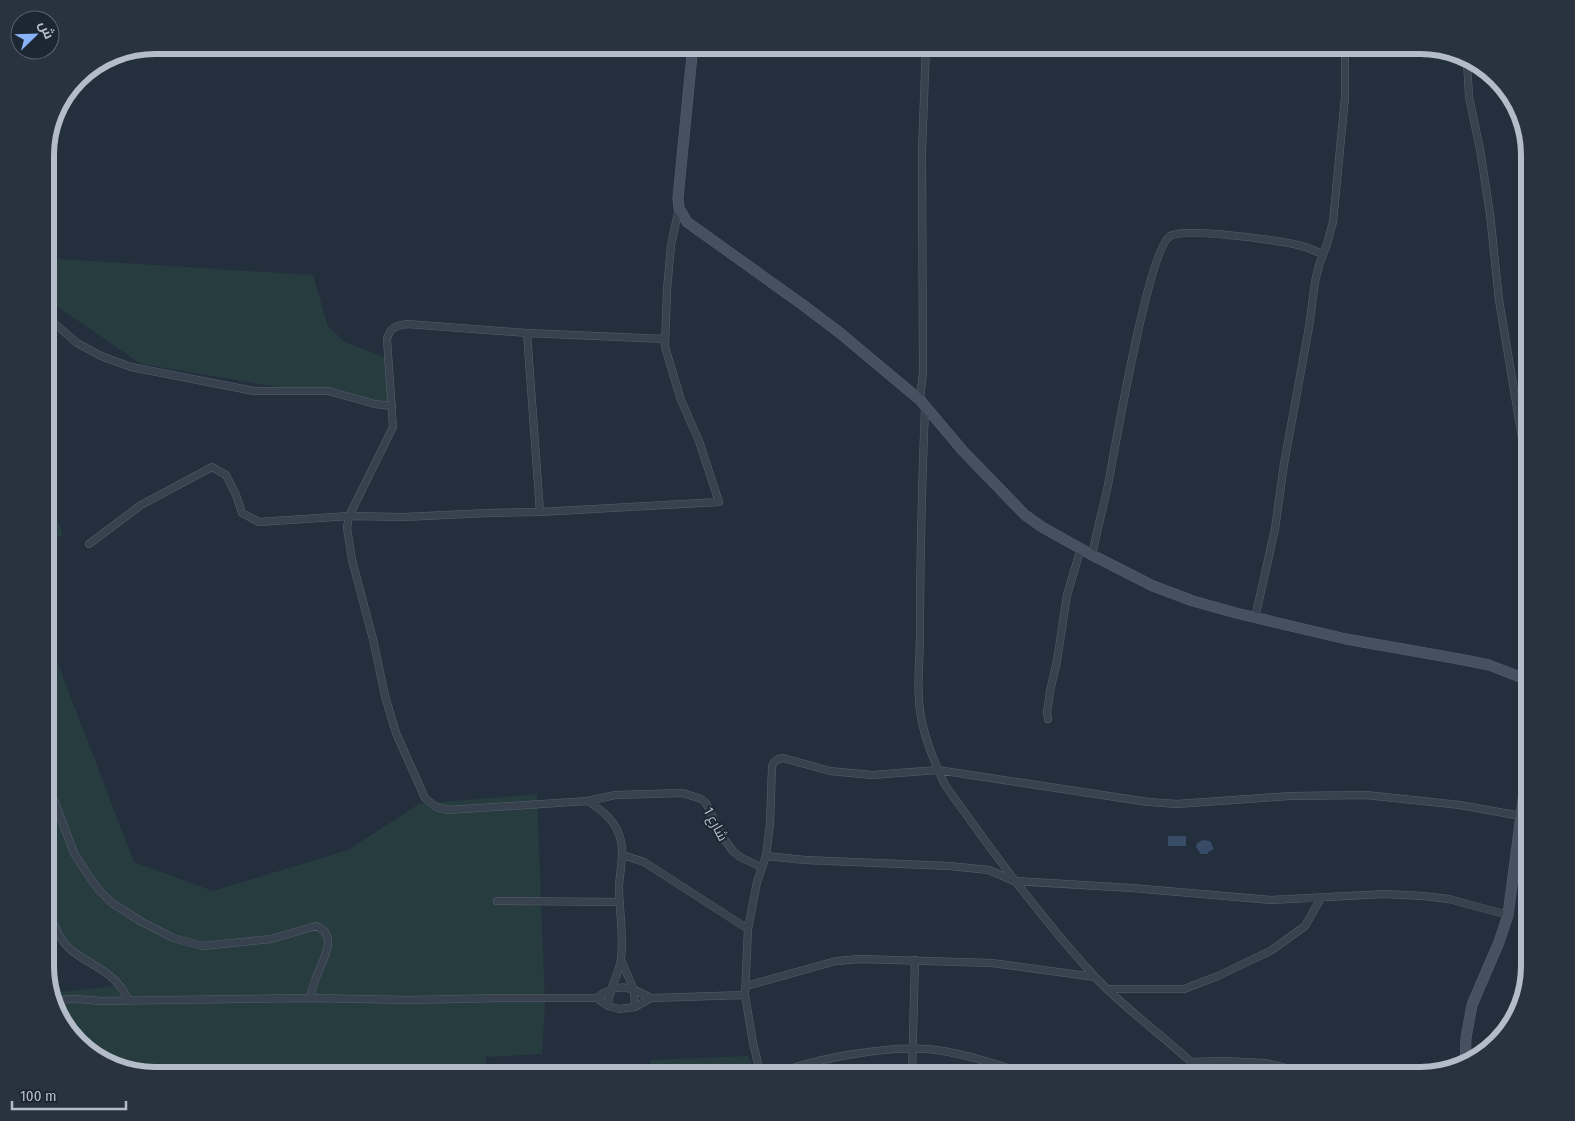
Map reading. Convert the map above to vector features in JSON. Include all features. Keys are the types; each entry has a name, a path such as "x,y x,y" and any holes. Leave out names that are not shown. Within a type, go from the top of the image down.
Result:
{"street":[{"path":"692,54 678,198 680,208 687,222 803,304 846,338 922,404 963,451 1025,515 1042,527 1092,555 1171,593 1255,618 1346,639 1467,660 1521,678"},
{"path":"926,54 922,151 923,372 918,691 921,717 938,770 945,785 1014,881 1095,977 1197,1067"},
{"path":"1255,618 1275,529 1284,464 1309,327 1315,282 1333,222 1345,97 1345,54"},
{"path":"1467,65 1469,97 1480,149 1490,214 1499,300 1521,432"},
{"path":"89,544 141,505 212,467 226,475 242,513 259,522 349,516 404,517 540,512 719,502 699,442 678,392 668,361 665,339 671,245 680,208"},
{"path":"1092,555 1140,316 1153,270 1167,239 1178,233 1210,234 1276,241 1305,247 1323,254"},
{"path":"54,323 78,343 101,356 131,367 254,391 328,391 375,404 392,406"},
{"path":"608,1006 608,999 621,959 620,902 623,855 621,840 615,827 608,817 588,801 448,810 436,807 426,798 396,733 385,696 373,639 352,560 347,528 349,516 391,435 393,427 387,339 392,328 407,324 665,339"},
{"path":"527,332 540,512"},
{"path":"1048,719 1050,691 1057,661 1067,595 1080,548"},
{"path":"759,1067 745,995 748,929 757,882 766,856 770,824 772,763 783,758 830,771 872,775 938,770 1148,802 1177,804 1290,796 1366,796 1460,804 1521,816 1508,915 1496,950 1472,1005 1466,1038 1465,1057"},
{"name":"شارع 1","path":"588,801 615,795 664,792 696,796 706,803 733,852 761,867"},
{"path":"54,800 74,853 99,890 112,904 173,938 203,946 271,939 316,926 322,928 326,933 329,944 310,998"},
{"path":"623,855 644,862 748,929"},
{"path":"766,856 805,860 949,866 989,870 1014,881 1132,888 1271,900 1385,894 1423,896 1449,899 1508,915"},
{"path":"1108,989 1184,990 1218,976 1272,950 1305,926 1321,898"},
{"path":"497,901 620,902"},
{"path":"54,923 61,939 70,949 106,971 124,989 129,1001"},
{"path":"621,959 634,990 634,1008"},
{"path":"746,986 836,961 860,959 992,963 1095,977"},
{"path":"913,1067 915,960"},
{"path":"60,1000 129,1001 310,998 410,1000 598,998 612,988 634,990 651,998 745,995"},
{"path":"598,998 608,1006 619,1009 634,1008 651,998"},
{"path":"800,1067 815,1062 890,1049 937,1050 1007,1067"},
{"path":"1192,1062 1265,1063 1282,1067"}],"green space":[{"path":"54,259 313,275 328,326 345,342 389,359 397,407 141,364 54,304"},
{"path":"54,511 63,535 54,538"},
{"path":"54,653 134,862 213,891 348,850 419,804 537,794 545,1003 542,1054 486,1057 486,1067 155,1067 135,1065 110,1057 93,1046 79,1033 64,1011 57,992 115,986 93,962 69,949 54,925"},
{"path":"748,1056 752,1067 651,1067 651,1060"},
{"path":"831,1062 832,1067 813,1067"}],"water":[{"path":"1168,836 1186,836 1186,846 1168,846"},
{"path":"1203,840 1210,841 1214,849 1208,852 1208,854 1201,854 1196,847 1197,843"}]}
